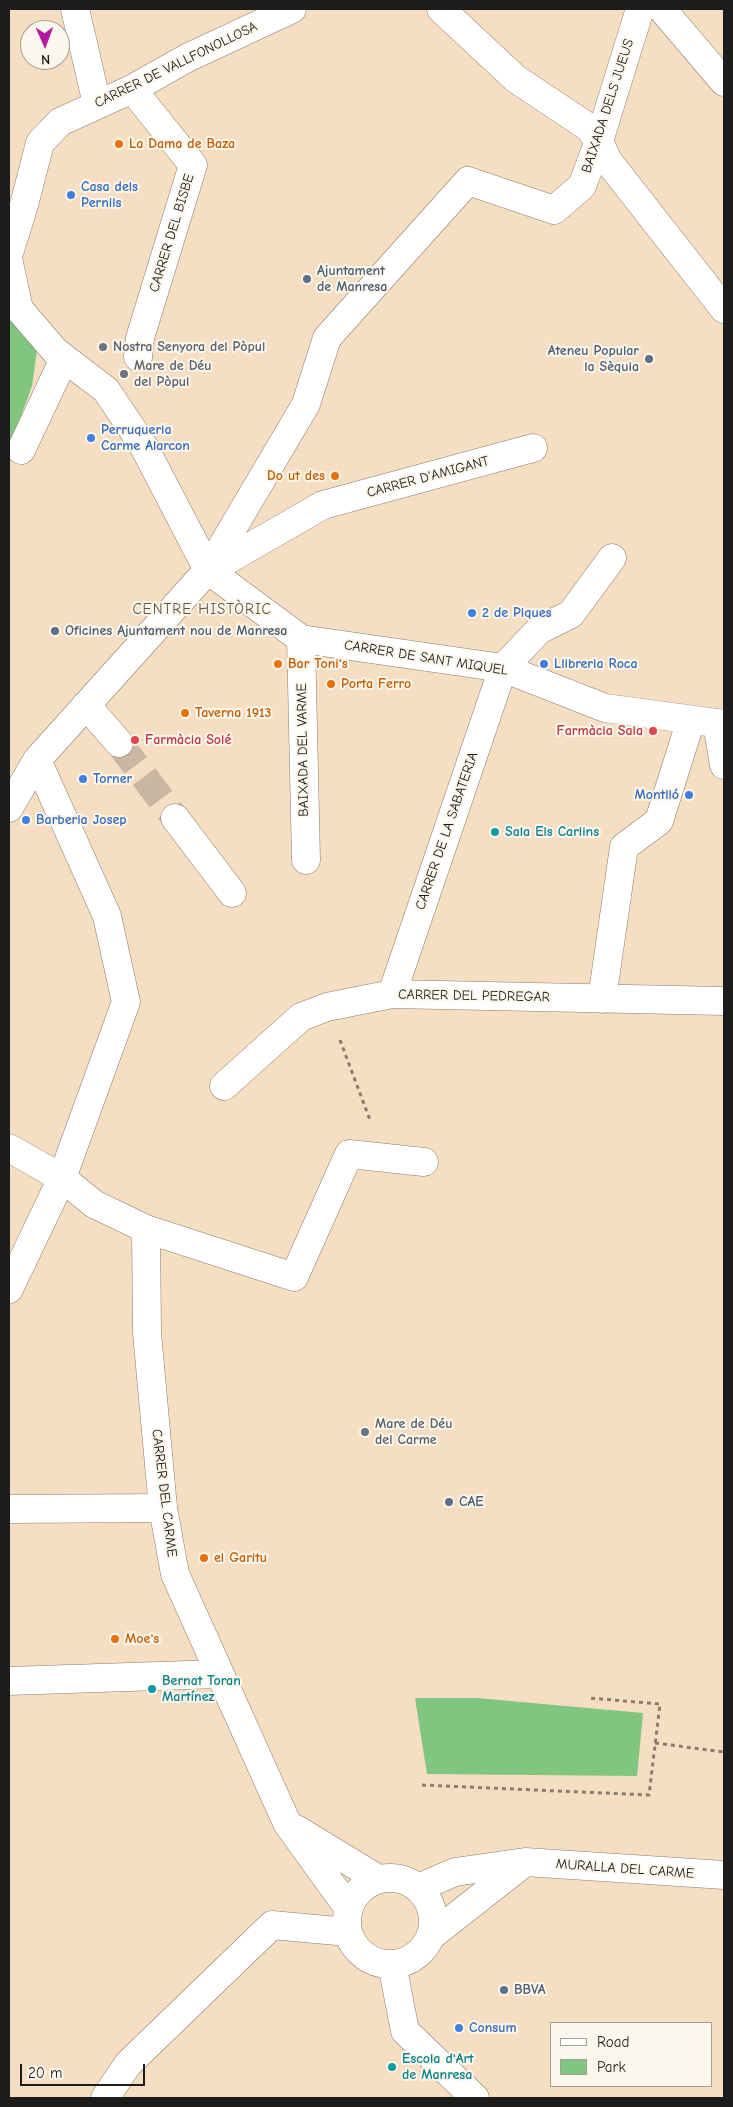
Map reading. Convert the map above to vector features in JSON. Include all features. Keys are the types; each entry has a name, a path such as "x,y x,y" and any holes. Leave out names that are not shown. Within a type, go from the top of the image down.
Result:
{"street":[{"path":"75,9 97,104"},
{"name":"CARRER DE VALLFONOLLOSA","path":"16,206 40,143 60,122 132,88 187,58 292,9"},
{"path":"441,9 516,79 588,127 600,141 608,161 724,309"},
{"name":"BAIXADA DELS JUEUS","path":"208,570 306,404 327,338 468,181 554,210 582,186 600,141 640,9"},
{"path":"662,9 724,82"},
{"name":"CARRER DEL BISBE","path":"132,88 192,165 139,347"},
{"path":"9,253 16,206"},
{"path":"9,263 19,309 55,351 106,390 143,444 208,570 301,639"},
{"path":"21,450 64,358"},
{"name":"CARRER D'AMIGANT","path":"208,570 323,506 533,448"},
{"path":"503,668 539,630 571,614 612,558"},
{"path":"9,808 37,760 208,570"},
{"name":"CARRER DE SANT MIQUEL","path":"301,639 503,668 605,708 711,722"},
{"name":"BAIXADA DEL VARME","path":"301,639 306,860"},
{"name":"CARRER DE LA SABATERIA","path":"392,994 503,668"},
{"path":"86,705 119,743"},
{"path":"711,722 724,765"},
{"path":"602,999 624,847 659,821 711,722"},
{"path":"9,1289 62,1178 126,1002 107,916 37,760"},
{"path":"175,818 232,893"},
{"name":"CARRER DEL PEDREGAR","path":"224,1086 301,1016 327,1007 392,994 724,1001"},
{"path":"9,1148 62,1178 94,1204 146,1228 294,1278 349,1154 424,1162"},
{"name":"CARRER DEL CARME","path":"146,1228 147,1333 163,1508 175,1574 287,1823 348,1921"},
{"path":"9,1509 163,1508"},
{"path":"9,1681 219,1674"},
{"path":"287,1823 378,1879"},
{"path":"431,1936 434,1923 432,1910 427,1898 418,1888 406,1881 393,1877 378,1879 359,1890 348,1921 353,1943 370,1959 380,1963 392,1964 412,1958 420,1952 431,1936 525,1862"},
{"name":"MURALLA DEL CARME","path":"418,1888 455,1872 525,1862 724,1875"},
{"path":"105,2098 128,2064 272,1925 348,1921"},
{"path":"392,1964 405,2031 475,2098"}],"path":[{"path":"327,1007 384,1158"},
{"path":"422,1785 649,1795 660,1704 589,1698"},
{"path":"655,1743 724,1752"}],"green space":[{"path":"9,319 14,319 37,350 32,386 10,446"},
{"path":"415,1698 477,1698 643,1713 637,1776 427,1774"}],"tunnel":[{"path":"119,743 175,818"}],"place":[{"name":"La Dama de Baza","path":"119,144"},
{"name":"Casa dels Pernils","path":"71,195"},
{"name":"Ajuntament de Manresa","path":"307,279"},
{"name":"Nostra Senyora del Pòpul","path":"103,347"},
{"name":"Ateneu Popular la Sèquia","path":"649,359"},
{"name":"Mare de Déu del Pòpul","path":"124,374"},
{"name":"Perruqueria Carme Alarcon","path":"91,438"},
{"name":"Do ut des","path":"335,476"},
{"name":"2 de Piques","path":"472,613"},
{"name":"Oficines Ajuntament nou de Manresa","path":"55,631"},
{"name":"Bar Toni's","path":"278,664"},
{"name":"Llibreria Roca","path":"544,664"},
{"name":"Porta Ferro","path":"331,684"},
{"name":"Taverna 1913","path":"185,713"},
{"name":"Farmàcia Sala","path":"653,731"},
{"name":"Farmàcia Solé","path":"135,740"},
{"name":"Torner","path":"83,779"},
{"name":"Montlló","path":"689,795"},
{"name":"Barberia Josep","path":"26,820"},
{"name":"Sala Els Carlins","path":"495,832"},
{"name":"Mare de Déu del Carme","path":"365,1432"},
{"name":"CAE","path":"449,1502"},
{"name":"el Garitu","path":"204,1558"},
{"name":"Moe's","path":"115,1639"},
{"name":"Bernat Toran Martínez","path":"152,1689"},
{"name":"BBVA","path":"504,1990"},
{"name":"Consum","path":"459,2028"},
{"name":"Escola d'Art de Manresa","path":"392,2067"}],"district":[{"name":"CENTRE HISTÒRIC","path":"202,610"}]}
